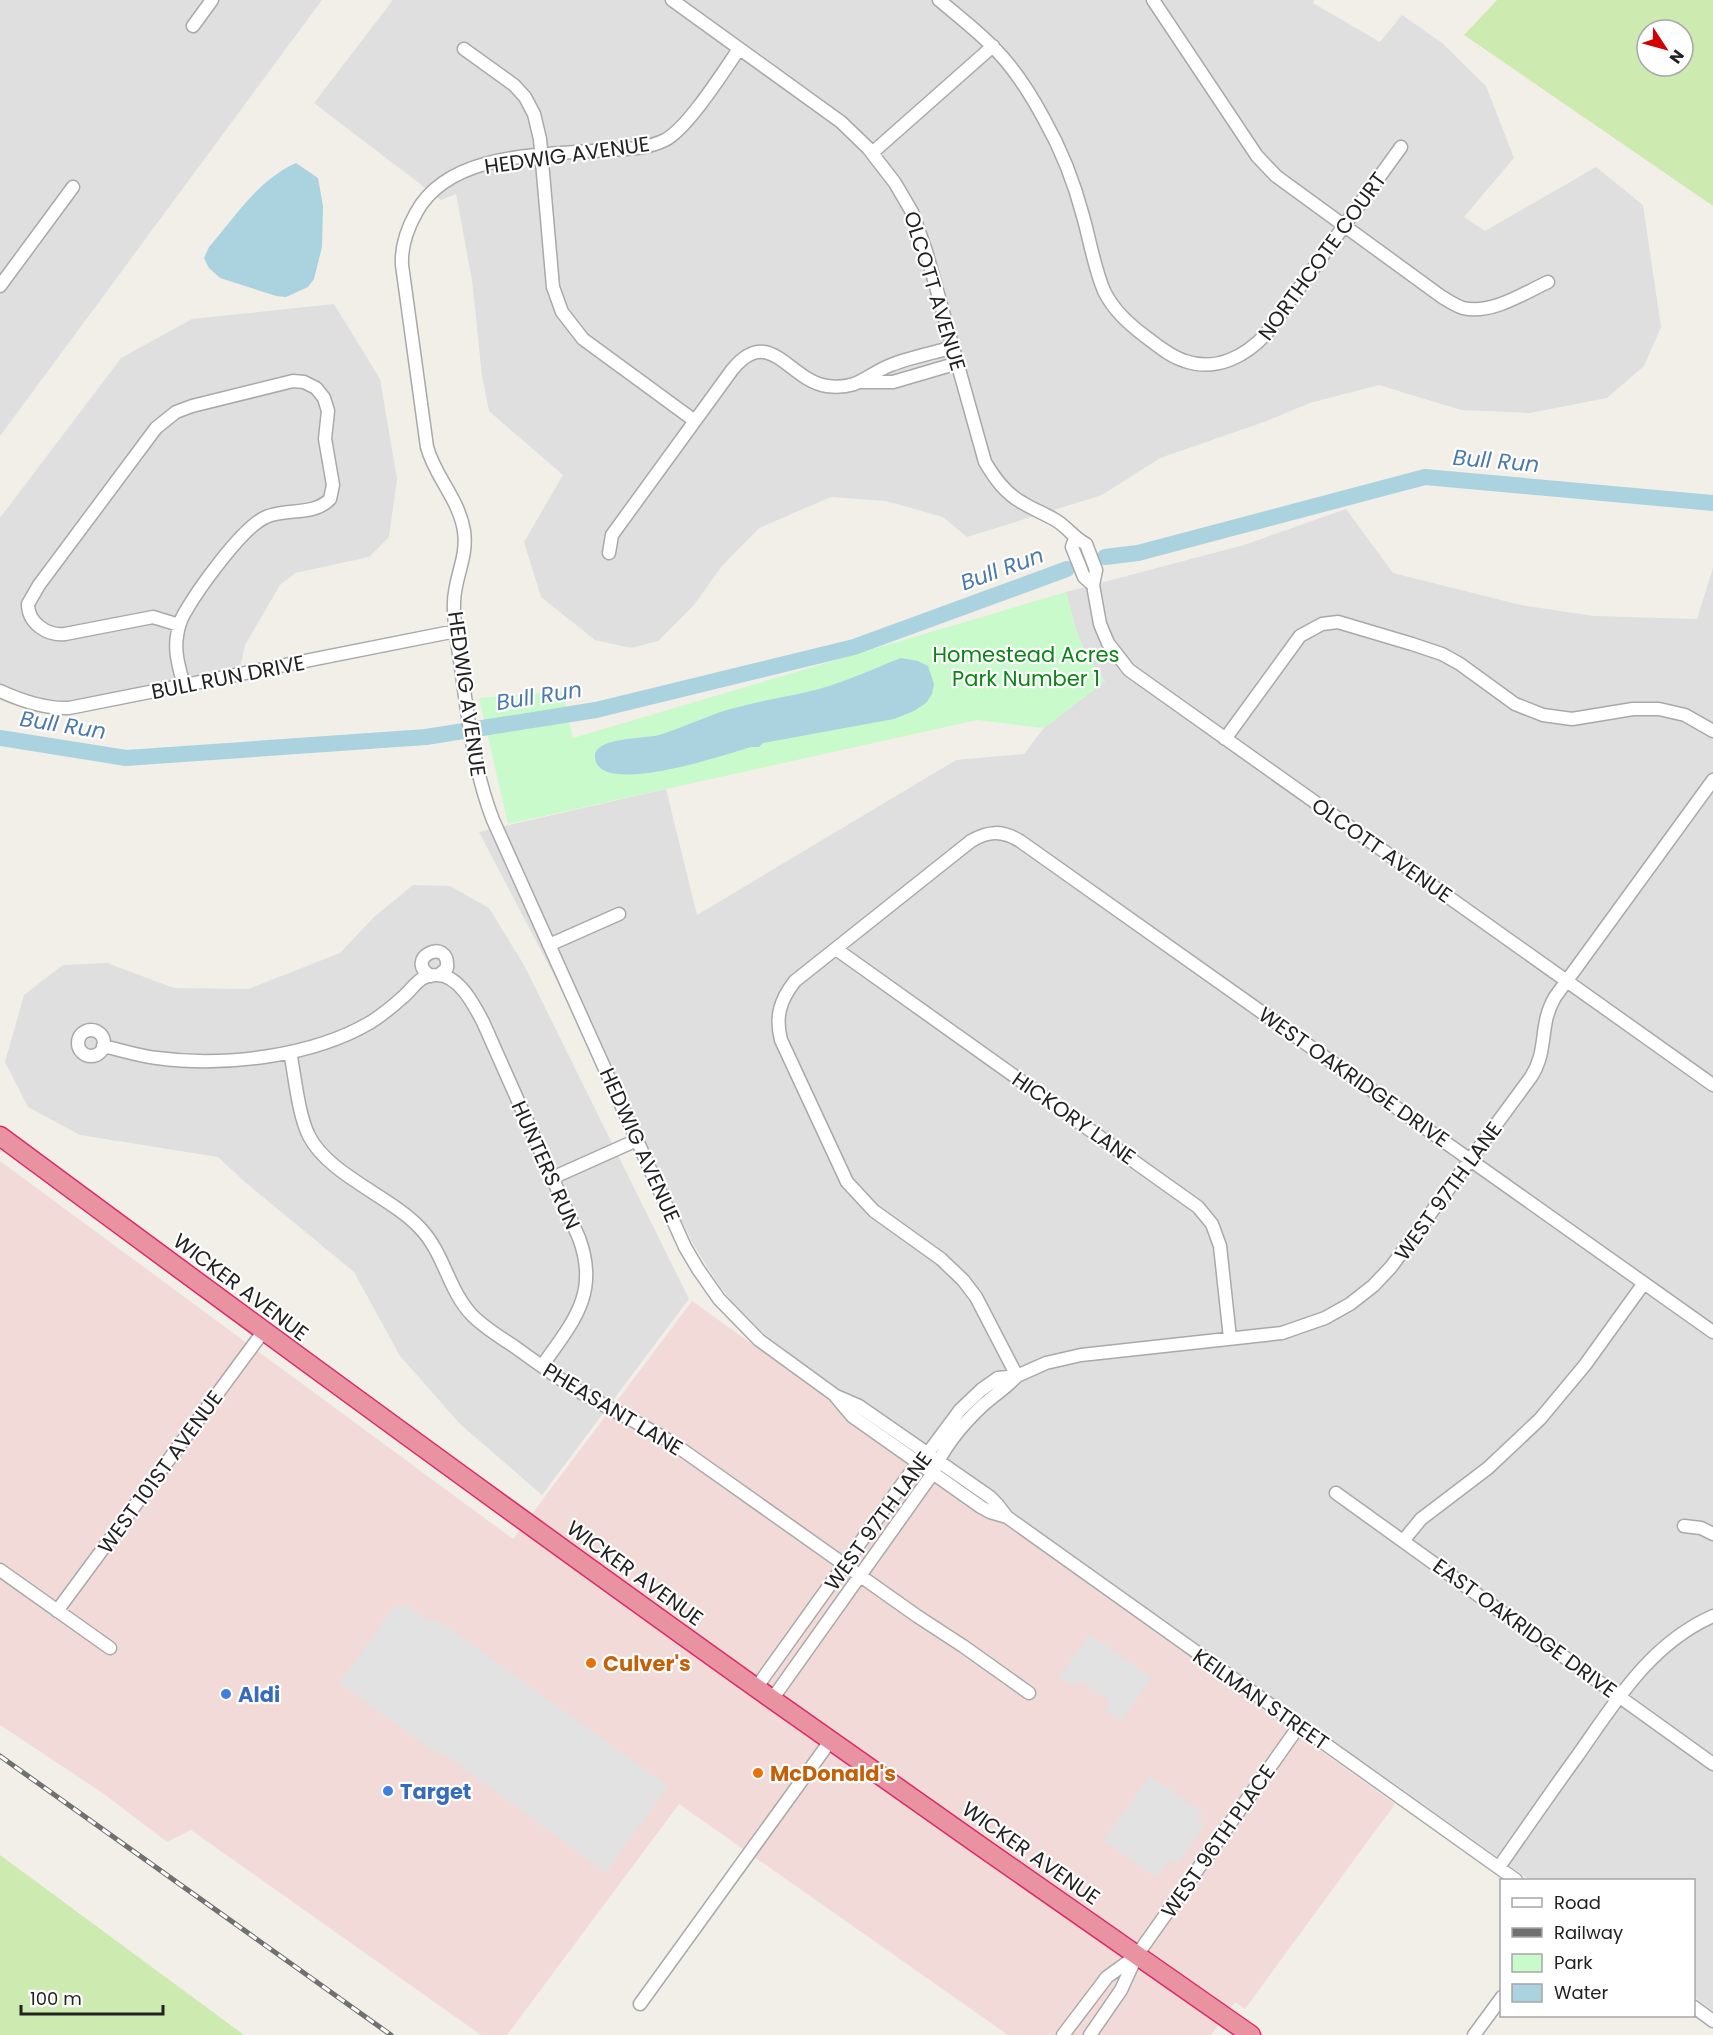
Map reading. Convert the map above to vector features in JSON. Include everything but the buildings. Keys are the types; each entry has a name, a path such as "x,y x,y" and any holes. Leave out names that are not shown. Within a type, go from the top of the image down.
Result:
{"highway":[{"name":"WICKER AVENUE","path":"1,1138 263,1332 763,1693 1251,2035"}],"street":[{"path":"193,26 212,0"},
{"name":"OLCOTT AVENUE","path":"672,0 841,122 872,153 895,183 912,212 926,251 982,452 991,472 1013,496 1061,524 1075,538 1086,544 1096,570 1093,585 1102,628 1108,643 1122,662 1139,678 1713,1085"},
{"name":"NORTHCOTE COURT","path":"939,0 993,46 1028,92 1059,148 1072,181 1097,271 1113,307 1136,329 1174,356 1195,364 1222,363 1242,355 1255,346 1401,147"},
{"path":"1153,0 1257,156 1276,176 1442,297 1463,308 1476,309 1492,306 1548,282"},
{"path":"872,153 993,46"},
{"path":"464,49 514,85 525,97 537,121 553,287 562,312 572,327 590,344 695,421"},
{"name":"HEDWIG AVENUE","path":"740,49 690,118 666,140 634,148 503,160 484,164 447,180 422,202 408,228 402,254 427,447 437,474 457,507 465,534 463,563 454,592 454,612 477,772 487,804 685,1247 719,1299 759,1340 836,1396 860,1406 933,1457"},
{"path":"0,286 73,187"},
{"path":"861,382 890,365 954,347"},
{"path":"609,553 612,535 736,364 747,355 754,352 769,352 809,380 823,385 842,387 861,382 893,382 958,363"},
{"path":"179,625 153,617 59,635 39,626 29,614 28,604 30,598 112,485 162,421 192,406 293,381 310,385 320,392 328,411 325,439 333,486 330,499 320,507 276,513 259,520 250,526 238,540 193,600 179,625 176,649 184,686"},
{"path":"1225,738 1300,636 1322,624 1338,622 1442,654 1515,704 1533,713 1553,718 1572,718 1633,709 1659,709 1685,715 1713,731"},
{"name":"BULL RUN DRIVE","path":"0,692 33,704 57,709 69,708 456,631"},
{"name":"WEST 97TH LANE","path":"763,1693 778,1691 933,1473 933,1457 953,1418 998,1378 1017,1376 1046,1363 1070,1357 1296,1330 1325,1318 1362,1295 1391,1267 1471,1160 1540,1062 1547,1012 1566,981 1713,780"},
{"name":"WEST OAKRIDGE DRIVE","path":"836,949 971,842 991,832 1007,834 1713,1332"},
{"path":"549,945 620,914"},
{"path":"836,949 795,981 785,996 779,1010 778,1025 781,1040 847,1182 873,1211 957,1273 976,1297 1017,1376"},
{"name":"HICKORY LANE","path":"836,949 1198,1207 1212,1224 1220,1246 1230,1338"},
{"name":"HUNTERS RUN","path":"290,1052 322,1044 360,1028 390,1008 423,978 435,975 454,981 467,995 478,1012 583,1248 587,1278 585,1297 578,1314 542,1366"},
{"path":"103,1046 157,1058 208,1062 290,1052"},
{"name":"PHEASANT LANE","path":"290,1052 305,1126 318,1149 329,1161 404,1214 421,1229 438,1251 459,1297 470,1313 484,1326 582,1393 662,1436 1029,1693"},
{"path":"552,1178 637,1140"},
{"path":"1403,1541 1421,1519 1488,1468 1540,1419 1581,1371 1644,1282"},
{"name":"WEST 101ST AVENUE","path":"57,1611 263,1332"},
{"name":"HEDWIG AVENUE","path":"836,1396 852,1416 918,1462"},
{"name":"WEST 97TH LANE","path":"763,1693 844,1565 918,1462 933,1457"},
{"name":"KEILMAN STREET","path":"933,1457 997,1504 1007,1517 1513,1879"},
{"name":"KEILMAN STREET","path":"918,1462 981,1507 1007,1517"},
{"name":"EAST OAKRIDGE DRIVE","path":"1336,1493 1713,1764"},
{"path":"1684,1526 1701,1528 1713,1533"},
{"path":"0,1570 110,1648"},
{"path":"1498,1867 1641,1668 1664,1646 1688,1629 1713,1616"},
{"name":"WEST 96TH PLACE","path":"1089,2035 1121,1990 1137,1955 1299,1726"},
{"path":"640,2004 831,1740"},
{"name":"WEST 96TH PLACE","path":"1063,2035 1107,1977 1137,1955"},
{"path":"1474,2035 1500,2000"},
{"path":"1695,2008 1713,2021"}],"shaded area":[{"path":"0,0 322,0 0,436"},
{"path":"393,0 1314,0 1313,3 1380,42 1402,15 1442,43 1486,86 1514,158 1464,217 1485,231 1596,167 1643,205 1661,327 1644,366 1607,398 1530,413 1461,410 1379,385 1310,403 1264,422 1160,458 1102,495 967,537 943,517 886,501 831,497 759,528 722,566 693,606 658,641 631,648 595,640 541,597 524,542 563,475 489,411 482,376 472,280 456,194 441,200 314,103"},
{"path":"334,304 380,379 397,479 389,537 369,557 295,573 280,585 245,645 240,668 61,702 47,701 0,685 0,518 121,358 192,319"},
{"path":"1346,509 1393,573 1521,605 1593,616 1697,619 1713,568 1713,2011 1695,1998 1695,1879 1529,1879 798,1360 744,1318 716,1281 692,1242 479,832 666,789 697,915 956,760 1024,754 1044,728 1105,681 1086,654 1077,633 1066,592 1244,545"},
{"path":"413,885 450,886 489,908 524,965 689,1299 542,1495 461,1425 400,1356 354,1272 218,1157 80,1135 28,1107 5,1062 24,995 63,965 107,963 174,988 248,989 340,953 374,917"},
{"path":"0,1161 513,1539 692,1301 1395,1804 1245,2009 1235,2002 1211,2035 1008,2035 679,1804 507,2035 481,2035 191,1830 167,1842 104,1794 0,1725"},
{"path":"396,1604 403,1608 406,1604 427,1619 441,1622 668,1786 606,1873 447,1756 433,1751 339,1683"},
{"path":"1089,1634 1152,1678 1121,1721 1105,1710 1110,1702 1079,1681 1074,1687 1059,1677"},
{"path":"1150,1776 1203,1813 1198,1820 1205,1825 1178,1864 1170,1860 1155,1877 1103,1840"}],"green space":[{"path":"1497,0 1713,0 1713,206 1464,35"},
{"name":"Homestead Acres Park Number 1","path":"1066,592 1077,633 1086,654 1105,681 1044,728 977,720 508,824 479,698 562,691 573,738"},
{"path":"0,1855 244,2035 0,2035"}],"water":[{"path":"296,163 318,178 323,206 322,247 314,279 308,287 286,297 276,296 220,278 209,268 204,258 209,247 259,189 270,179"},
{"path":"901,658 918,661 928,666 934,684 932,694 926,703 894,719 763,743 759,747 751,747 693,764 640,774 617,774 601,769 595,757 597,750 611,742 659,735 727,710 819,689"}],"waterway":[{"name":"Bull Run","path":"1105,557 1138,553 1425,477 1713,503"},
{"name":"Bull Run","path":"0,738 126,758 426,737 596,710 854,647 1067,569"}],"railway":[{"path":"0,1756 391,2035"}],"place":[{"name":"Culver's","path":"591,1663"},
{"name":"Aldi","path":"226,1694"},
{"name":"McDonald's","path":"758,1773"},
{"name":"Target","path":"388,1791"}]}
